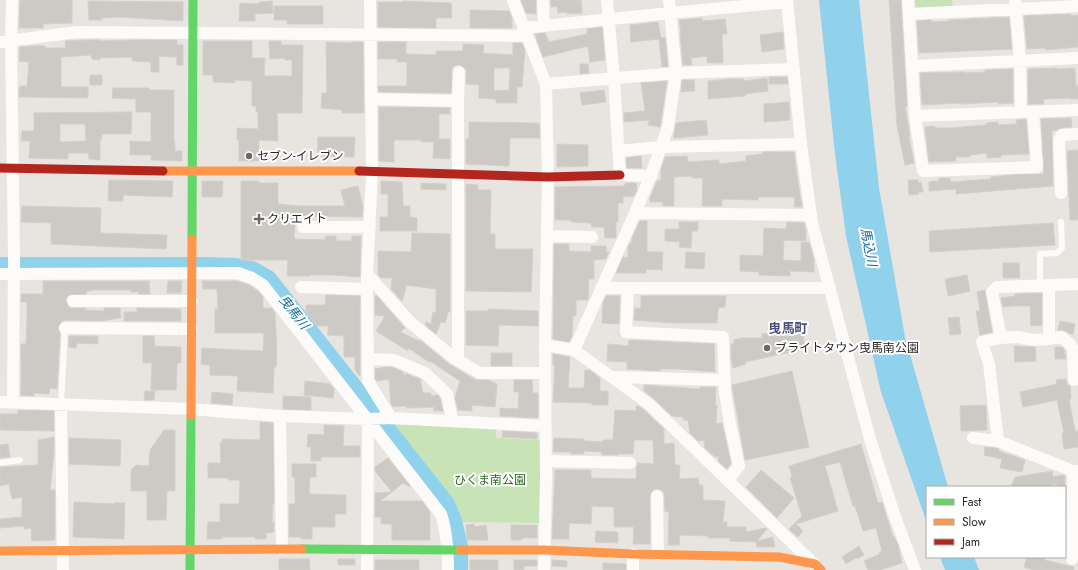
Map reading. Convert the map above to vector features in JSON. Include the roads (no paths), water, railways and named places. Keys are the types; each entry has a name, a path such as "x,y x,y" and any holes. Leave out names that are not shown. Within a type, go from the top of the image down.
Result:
{"street":[{"path":"12,0 5,42 6,108 12,168 14,257 13,402"},
{"path":"190,570 193,0"},
{"path":"367,570 367,550 379,418 368,382 367,289 372,171 370,0"},
{"path":"513,0 546,84 548,177 545,345 546,461 544,570"},
{"path":"543,0 544,26"},
{"path":"607,0 614,78 620,175"},
{"path":"574,350 651,176 668,127 676,73 670,0"},
{"path":"908,0 915,116 923,171 1037,167 1020,61 1016,5"},
{"path":"5,42 77,32 370,35 525,32 544,26 787,1 801,144 811,215 870,439 894,514 915,570"},
{"path":"909,14 1016,5 1078,6"},
{"path":"912,66 1078,58"},
{"path":"546,84 676,73 794,69"},
{"path":"458,360 459,72"},
{"path":"371,99 458,101"},
{"path":"915,116 1078,110"},
{"path":"1061,192 1059,137 1062,135 1078,134"},
{"path":"618,150 661,147 801,144"},
{"path":"0,168 191,171 372,171 548,177 620,175 651,176"},
{"path":"635,213 811,215"},
{"path":"303,227 370,227"},
{"path":"547,236 592,237"},
{"path":"0,274 238,273 252,278 263,285 379,418 441,514 455,550 448,570"},
{"path":"368,275 411,323 458,360 480,373 545,373"},
{"path":"1001,338 992,292 997,287 1078,284"},
{"path":"1045,285 1049,339"},
{"path":"301,287 367,289"},
{"path":"601,288 830,288"},
{"path":"628,288 626,332 723,337 725,380 730,424 739,466 728,480"},
{"path":"74,301 192,301"},
{"path":"65,328 191,329"},
{"path":"998,441 989,364 982,342 1001,338 1018,337 1033,340 1061,337 1070,344 1074,350 1074,380"},
{"path":"545,345 574,350 649,404 818,567"},
{"path":"368,359 394,360 425,373 447,394 452,420"},
{"path":"612,377 725,380"},
{"path":"0,402 190,409 280,416 452,420 545,426"},
{"path":"60,405 64,550 63,570"},
{"path":"280,416 282,549"},
{"path":"973,438 998,441 1076,471 1072,559"},
{"path":"546,461 630,463"},
{"path":"657,496 658,554"},
{"path":"0,551 190,549 544,550 633,554 779,557 818,567"},
{"path":"633,554 633,570"}],"lane":[{"path":"1045,285 1040,254 1057,253 1062,248 1061,222"},
{"path":"60,405 65,328"},
{"path":"0,463 20,460"}],"water":[{"name":"馬込川","path":"819,0 859,0 879,188 905,337 948,486 926,486 926,520 881,392 846,236 835,154"},
{"path":"940,558 974,558 979,570 945,570"}],"waterway":[{"name":"曳馬川","path":"0,266 236,267 252,270 268,279 446,504 453,521 459,546 459,570"}],"place":[{"name":"セブン-イレブン","path":"249,156"},
{"name":"クリエイト","path":"259,219"},
{"name":"ブライトタウン曳馬南公園","path":"767,348"}],"district":[{"name":"曳馬町","path":"788,328"}],"park label":[{"name":"ひくま南公園","path":"490,480"}]}
